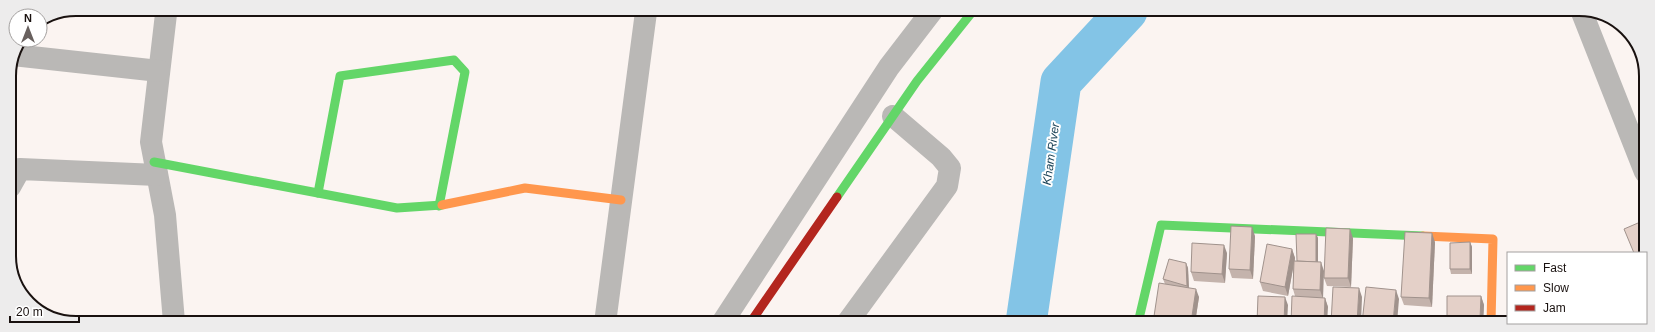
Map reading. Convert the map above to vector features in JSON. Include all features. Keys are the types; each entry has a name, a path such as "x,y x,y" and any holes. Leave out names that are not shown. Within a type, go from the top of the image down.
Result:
{"street":[{"path":"166,16 150,142 165,216 173,316"},
{"path":"606,316 645,16"},
{"path":"727,316 889,67 929,16"},
{"path":"755,316 917,81 968,16"},
{"path":"1584,17 1639,157"},
{"path":"20,56 159,71"},
{"path":"318,193 340,76 454,60 465,72 439,206"},
{"path":"852,316 947,186 950,168 940,157 893,116"},
{"path":"16,176 20,169 155,169 318,193 396,208 439,206 525,188 621,200"},
{"path":"1140,316 1161,225 1493,239 1491,316"}],"building":[{"path":"1639,223 1639,252 1634,252 1624,229"},
{"path":"1231,226 1252,227 1250,270 1229,269"},
{"path":"1326,228 1350,229 1348,278 1324,278"},
{"path":"1405,232 1432,233 1429,298 1401,297"},
{"path":"1296,234 1316,234 1316,262 1297,261"},
{"path":"1470,242 1470,269 1450,269 1450,243"},
{"path":"1192,243 1224,245 1222,274 1191,272"},
{"path":"1267,244 1292,249 1285,287 1260,282"},
{"path":"1169,259 1186,263 1187,286 1163,279"},
{"path":"1294,261 1321,262 1320,290 1293,289"},
{"path":"1159,283 1196,289 1192,316 1154,316"},
{"path":"1333,287 1359,288 1357,316 1331,316"},
{"path":"1366,287 1396,290 1394,316 1363,316"},
{"path":"1258,296 1285,297 1284,316 1257,316"},
{"path":"1292,296 1325,298 1324,316 1291,316"},
{"path":"1447,296 1481,296 1480,316 1447,316"}],"waterway":[{"name":"Kham River","path":"1027,316 1061,82 1122,16"}],"traffic: fast":[{"path":"837,197 917,81 969,16"},
{"path":"318,193 340,76 454,60 465,72 439,206"},
{"path":"154,162 397,208 442,205"},
{"path":"1140,316 1161,225 1423,236"}],"traffic: slow":[{"path":"442,205 525,188 621,200"},
{"path":"1423,236 1493,239 1491,316"}],"traffic: jam":[{"path":"755,316 837,197"}]}
